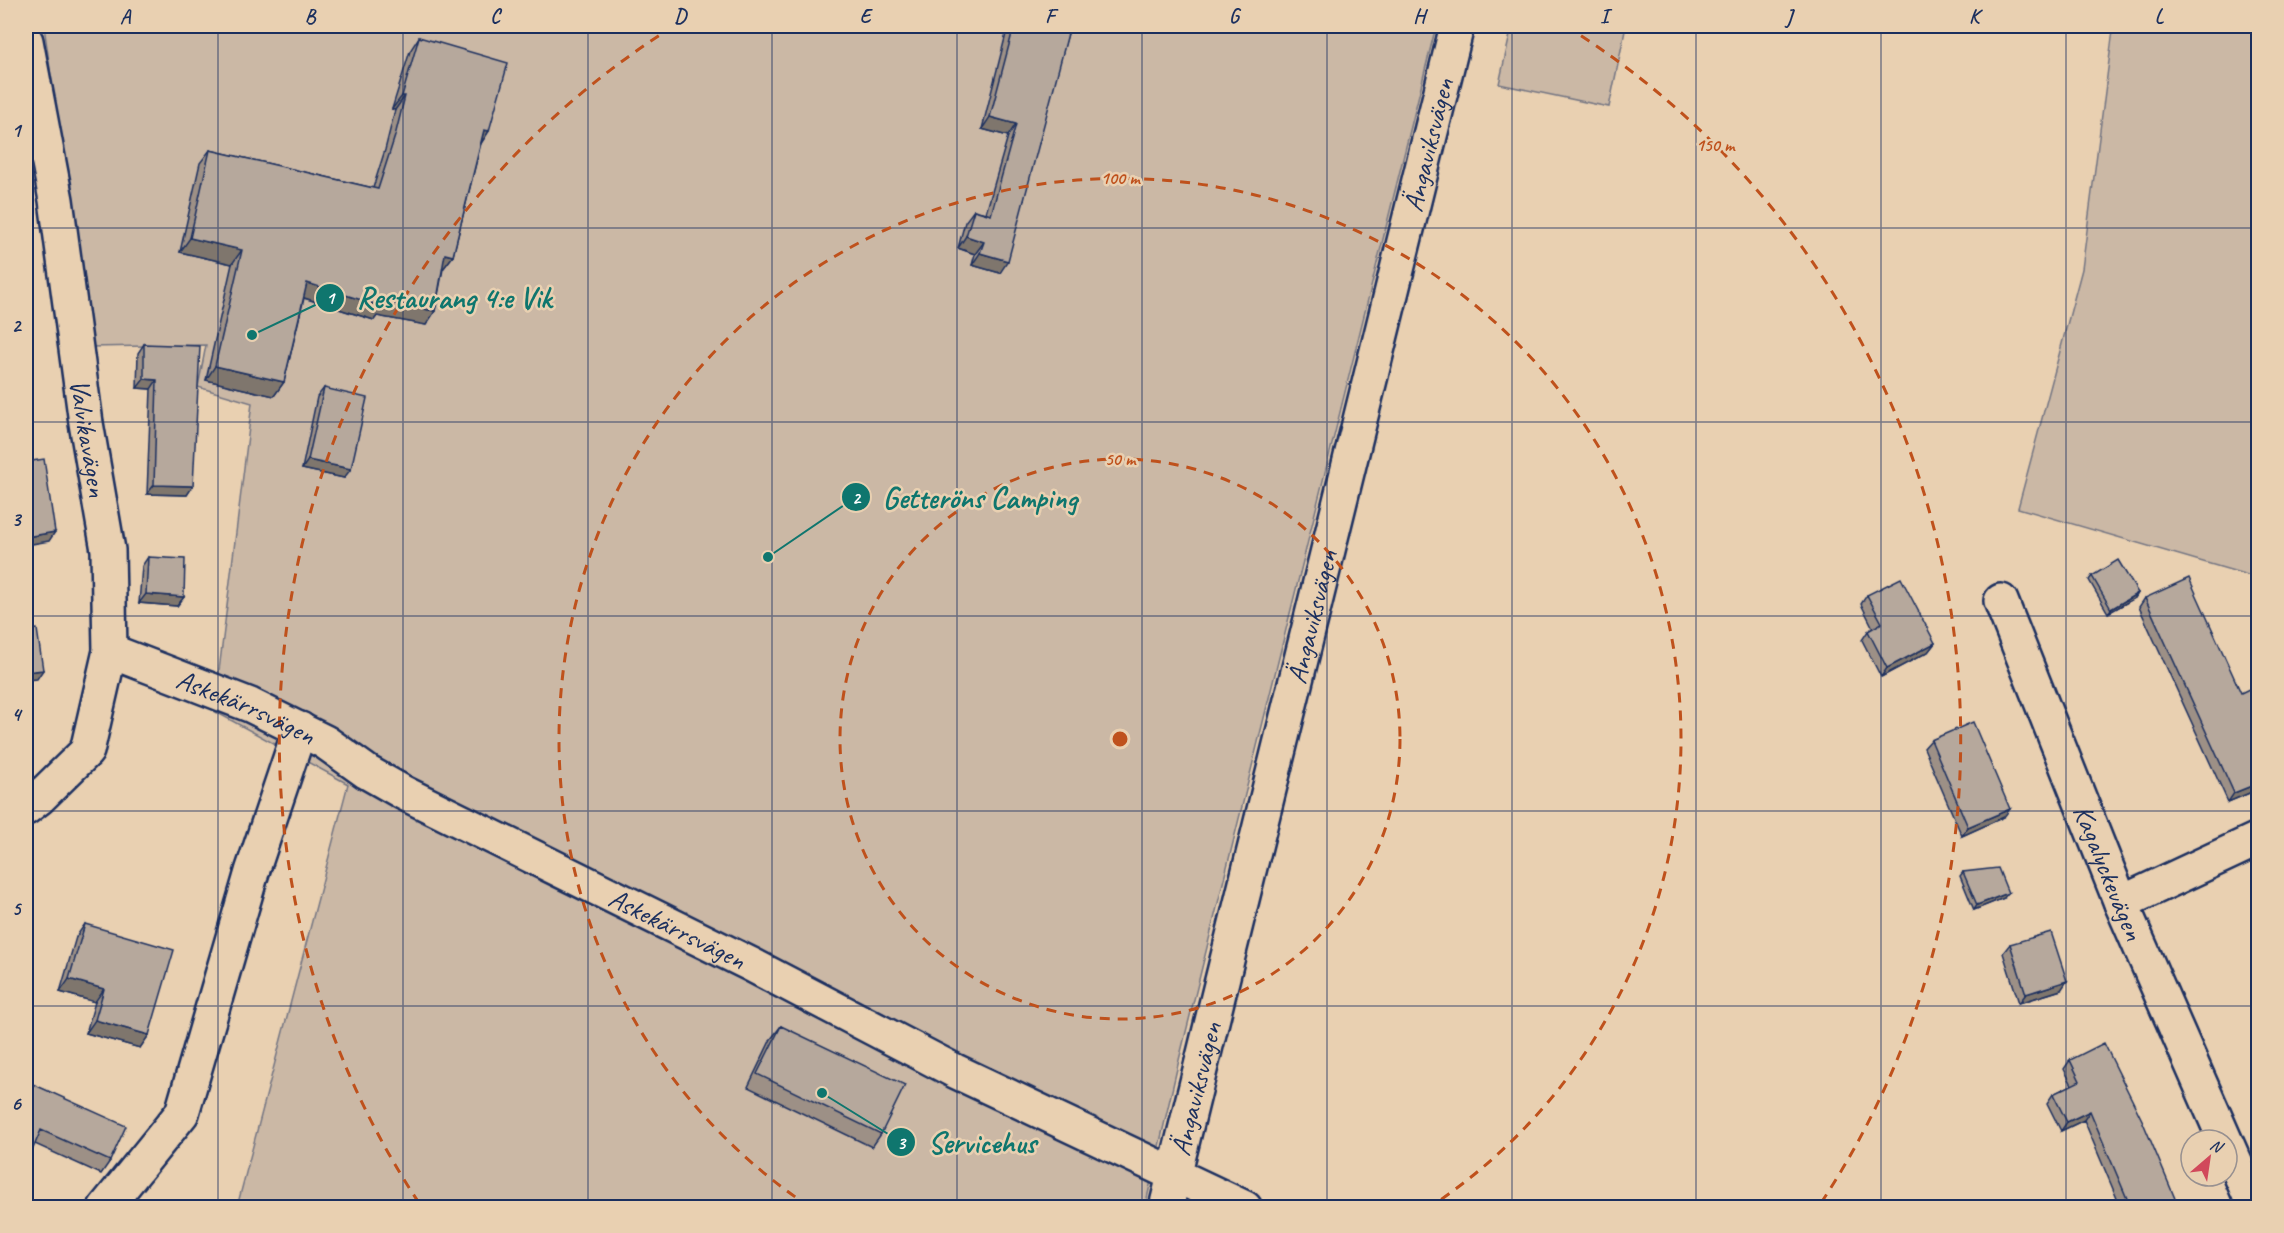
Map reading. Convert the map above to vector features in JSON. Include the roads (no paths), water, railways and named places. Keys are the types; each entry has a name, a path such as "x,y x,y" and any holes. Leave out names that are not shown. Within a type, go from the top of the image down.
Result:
{"street":[{"name":"Ängaviksvägen","path":"1166,1208 1457,26"},
{"name":"Valvikavägen","path":"26,41 56,200 86,423 108,550 110,651 87,750 26,808"},
{"name":"Kagalyckevägen","path":"2001,601 2121,903 2220,1128"},
{"name":"Askekärrsvägen","path":"110,651 250,705 300,729 325,742 404,793 750,964 955,1071 1245,1208"},
{"path":"105,1208 182,1113 252,872 300,729"},
{"path":"2121,903 2259,839"},
{"path":"2239,1171 2255,1208"}],"place":[{"name":"Restaurang 4:e Vik","path":"252,335"},
{"name":"Getteröns Camping","path":"768,557"},
{"name":"Servicehus","path":"822,1093"}]}
